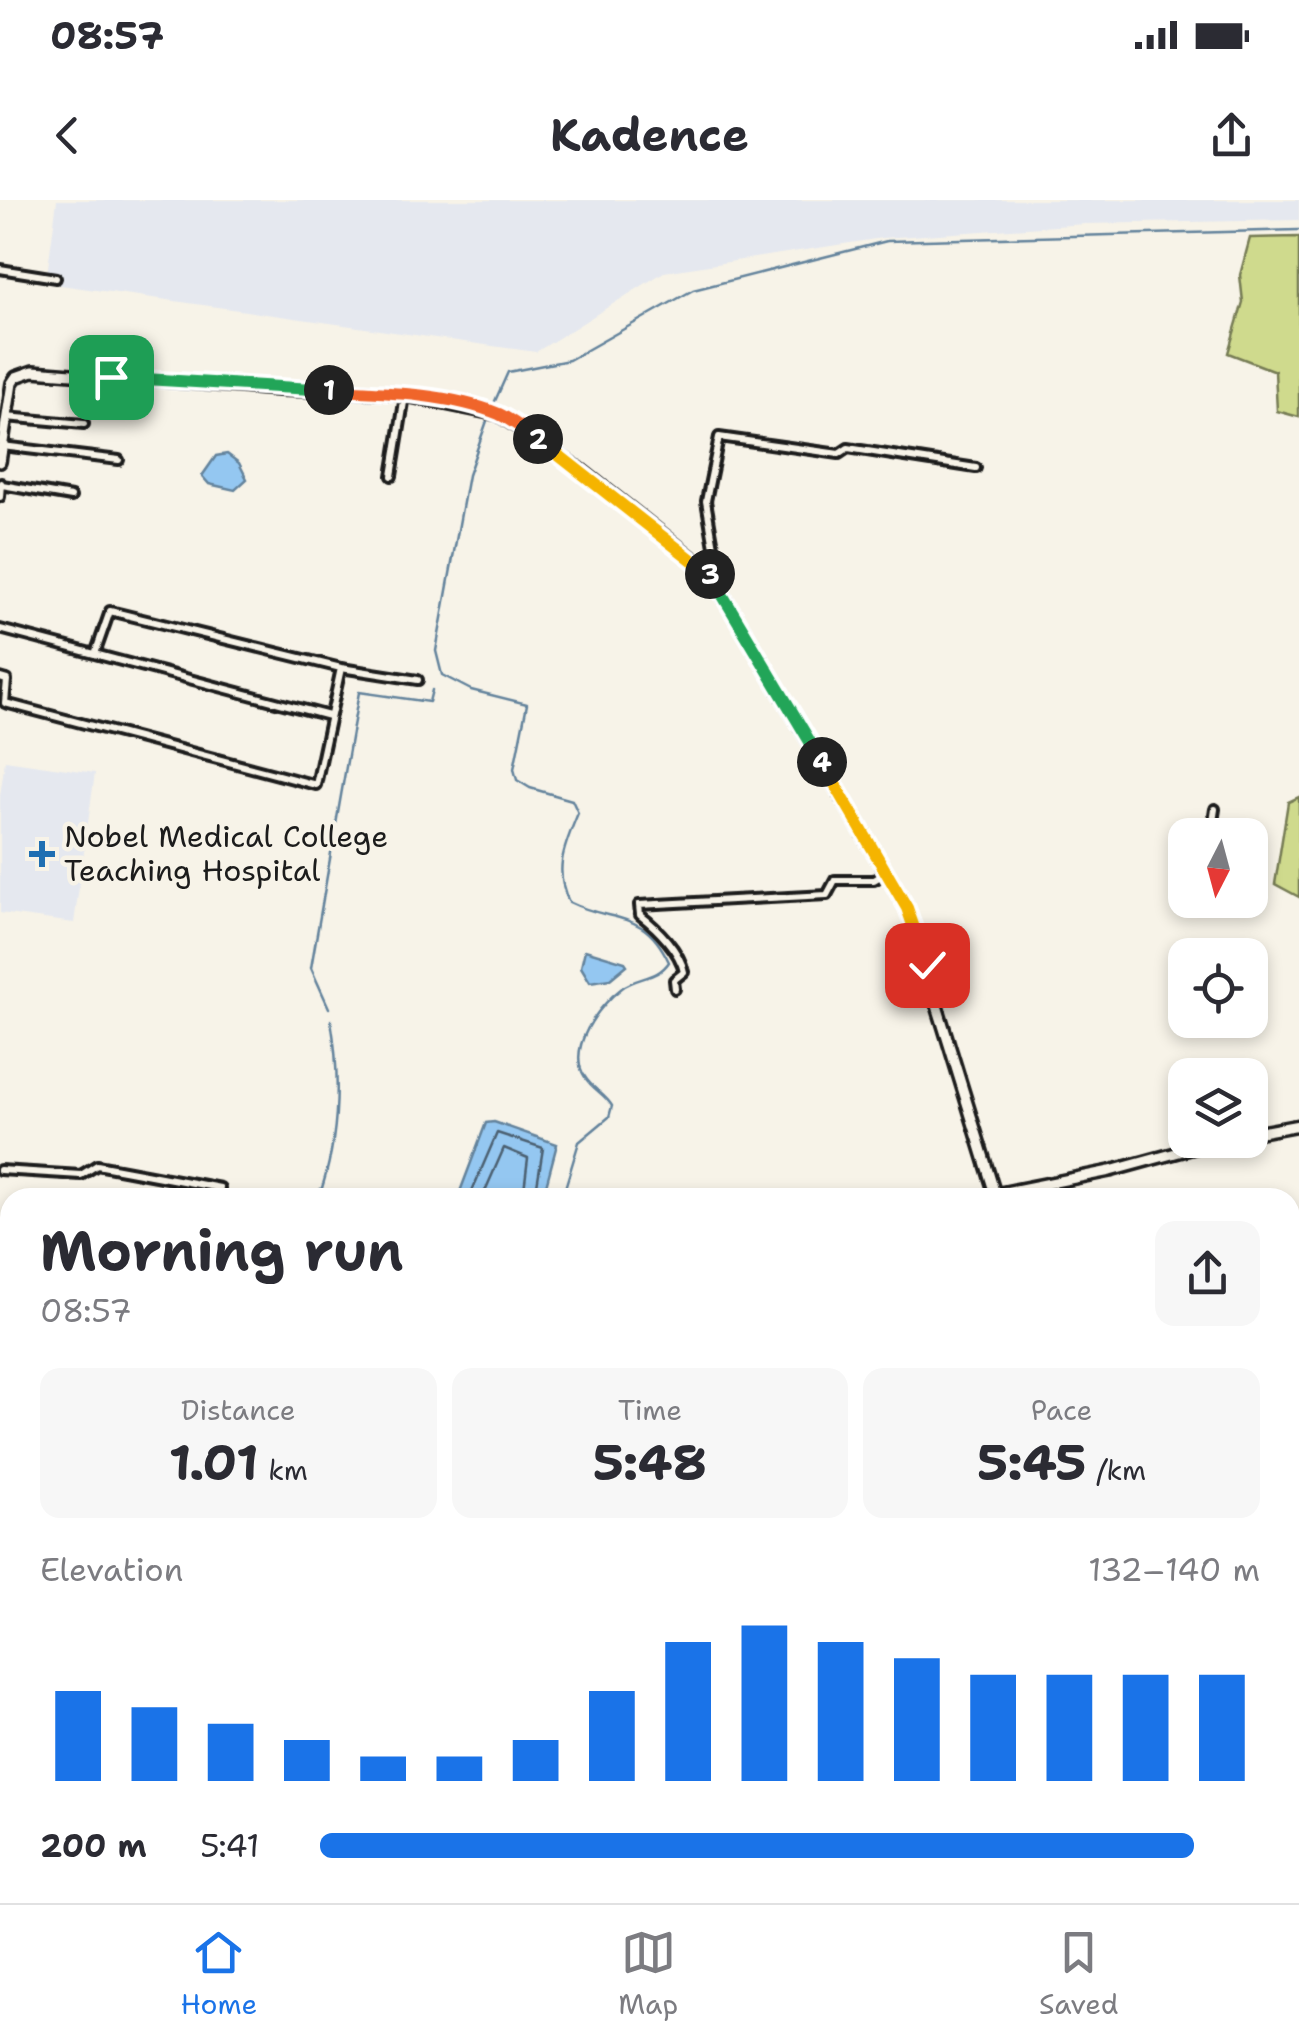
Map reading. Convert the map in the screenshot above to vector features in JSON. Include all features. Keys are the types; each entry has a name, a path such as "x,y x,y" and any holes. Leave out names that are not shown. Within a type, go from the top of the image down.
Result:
{"street":[{"path":"0,269 56,278"},
{"path":"0,462 12,383 16,376 33,371 405,396 476,408 499,414 583,471 708,570 907,908 993,1188"},
{"path":"392,476 405,396"},
{"path":"6,416 84,424"},
{"path":"708,570 717,564 706,501 718,437 839,454 848,448 976,468"},
{"path":"2,446 119,460"},
{"path":"0,498 1,483 71,497"},
{"path":"95,654 110,611 341,668 418,680"},
{"path":"0,629 329,716"},
{"path":"0,678 6,680 6,702 316,785 341,668"},
{"path":"1214,818 1216,810"},
{"path":"675,990 674,980 684,972 682,963 658,929 640,915 639,905 827,895 835,880 874,880 886,873"},
{"path":"1268,1131 1299,1125"},
{"path":"1024,1188 1168,1155"},
{"path":"0,1170 80,1176 97,1164 220,1188"}],"shaded area":[{"path":"57,200 1299,200 1299,220 1085,224 882,238 664,272 536,352 46,283"},
{"name":"Nobel Medical College Teaching Hospital","path":"5,760 95,773 74,923 0,913 0,796"}],"green space":[{"path":"1299,237 1299,417 1277,411 1275,371 1228,353 1243,302 1240,275 1250,238"},
{"path":"1299,797 1299,897 1275,884 1288,802"}],"water":[{"path":"227,454 239,463 247,479 235,490 209,484 202,476 216,456"},
{"path":"585,950 627,965 610,979 590,982 581,967"},
{"path":"494,1122 557,1144 545,1188 461,1188 486,1123"}],"waterway":[{"path":"491,410 508,372 569,360 693,290 887,241 1299,230"},
{"path":"488,418 468,475 436,651 442,675 471,690 527,704 514,769 517,780 530,788 572,800 578,813 561,868 569,902 638,925 649,933 669,962 659,972 622,988 595,1016 582,1041 580,1066 588,1081 612,1106 609,1117 579,1142 565,1188"},
{"path":"329,1008 311,968 359,692 429,702 432,690"},
{"path":"322,1188 335,1126 337,1083 331,1020"}],"place":[{"name":"Nobel Medical College Teaching Hospital","path":"42,854"}],"route":[{"path":"111,377 279,390 391,393 441,401 499,414 583,471 708,570 810,736 824,768 907,908 927,965"}]}
